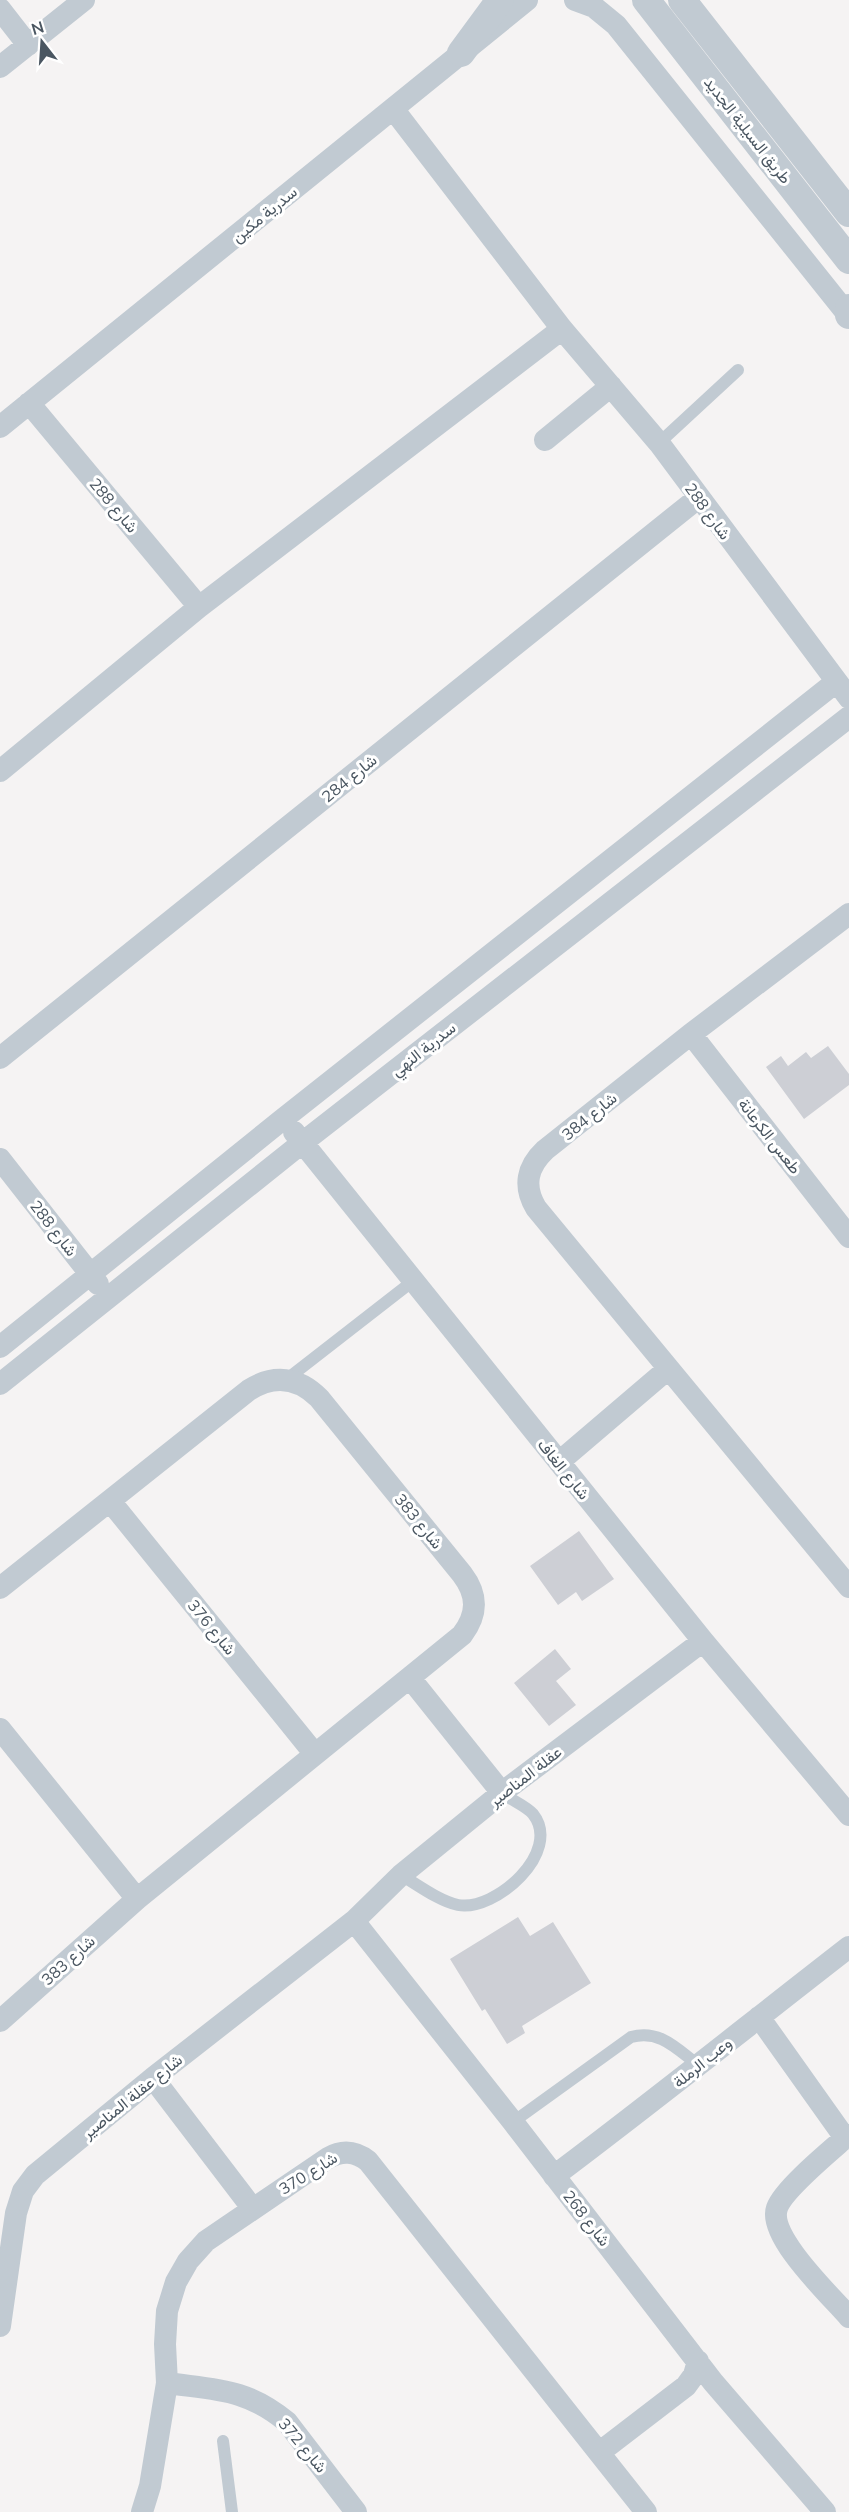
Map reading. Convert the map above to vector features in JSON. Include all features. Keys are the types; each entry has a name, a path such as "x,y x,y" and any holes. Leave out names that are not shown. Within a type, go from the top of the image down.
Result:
{"street":[{"path":"0,67 84,0"},
{"path":"461,53 500,0"},
{"name":"سدرية مكين","path":"0,427 394,110 526,0"},
{"path":"575,0 594,7 616,25 849,313"},
{"name":"طريق السيلية الجديد","path":"646,0 849,260"},
{"name":"طريق السيلية الجديد","path":"682,0 849,213"},
{"path":"0,9 28,45"},
{"name":"شارع 288","path":"394,110 562,329 659,443 698,498 840,679"},
{"path":"0,771 199,607 562,329"},
{"path":"545,440 611,387"},
{"name":"شارع 288","path":"29,403 199,607"},
{"name":"شارع 284","path":"0,1058 698,498"},
{"path":"0,1347 283,1119 840,679"},
{"name":"سدرية النهي","path":"0,1384 302,1143 849,717"},
{"name":"شارع 384","path":"849,914 691,1034 545,1150 531,1167 528,1177 528,1188 536,1208 849,1587"},
{"name":"طعس الكرعانة","path":"691,1034 849,1237"},
{"name":"شارع الغاف","path":"283,1119 703,1641 849,1815"},
{"name":"شارع 288","path":"0,1159 109,1297"},
{"path":"559,1462 668,1369"},
{"path":"0,1588 249,1390 260,1383 287,1379"},
{"name":"شارع 383","path":"0,2021 137,1899 410,1678 462,1635 470,1624 475,1611 475,1598 470,1585 319,1398 305,1386 287,1379"},
{"name":"شارع 376","path":"110,1501 315,1753"},
{"name":"عقلة المناصير","path":"354,1921 401,1875 502,1794 703,1641"},
{"path":"410,1678 502,1794"},
{"path":"0,1729 137,1899"},
{"name":"شارع عقلة المناصير","path":"0,2326 16,2213 23,2191 35,2175 153,2078 354,1921"},
{"name":"شارع 268","path":"354,1921 513,2121 712,2382 825,2512"},
{"name":"وعب الرملة","path":"554,2176 849,1947"},
{"path":"759,2017 847,2136 786,2194 777,2208 777,2224 784,2240 849,2317"},
{"path":"153,2078 253,2209"},
{"name":"شارع 370","path":"142,2512 150,2486 167,2383 165,2344 167,2311 176,2282 188,2260 206,2241 253,2209 333,2155 347,2152 362,2156 368,2161 646,2512"},
{"path":"600,2452 686,2386 694,2375 698,2361"},
{"path":"686,2386 699,2382 712,2382"},
{"name":"شارع 372","path":"167,2383 232,2392 258,2402 273,2411 286,2422 354,2512"}],"lane":[{"path":"659,443 738,370"},
{"path":"287,1379 413,1281"},
{"path":"401,1875 448,1902 459,1905 482,1902 504,1891 531,1865 537,1853 539,1840 538,1827 533,1814 502,1794"},
{"path":"513,2121 622,2043 641,2034 662,2037 697,2064"},
{"path":"223,2441 232,2512"}],"building":[{"path":"828,1046 849,1074 849,1085 804,1119 766,1067 781,1056 788,1066 806,1052 811,1058"},
{"path":"579,1531 614,1579 582,1601 576,1592 558,1605 530,1566"},
{"path":"555,1649 571,1669 556,1681 576,1705 549,1726 514,1683"},
{"path":"518,1917 530,1936 553,1922 591,1983 522,2026 525,2033 507,2044 485,2009 482,2011 450,1959"}]}
